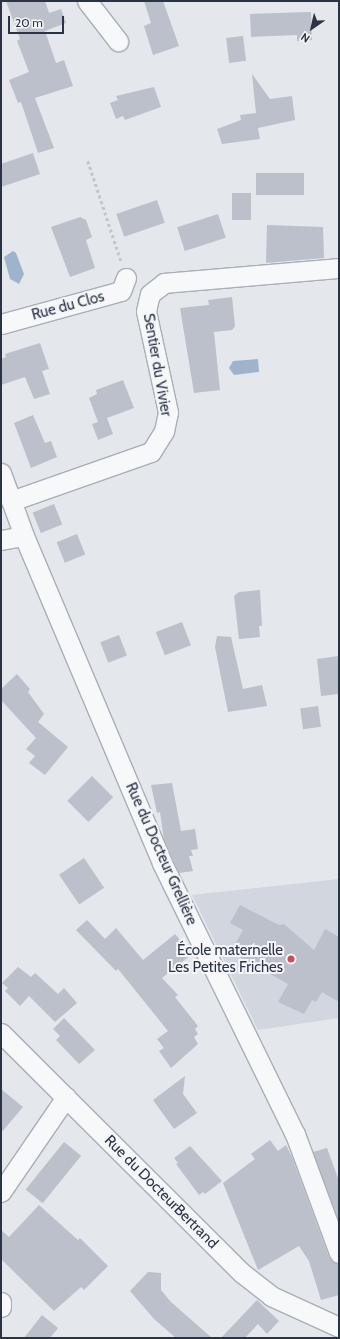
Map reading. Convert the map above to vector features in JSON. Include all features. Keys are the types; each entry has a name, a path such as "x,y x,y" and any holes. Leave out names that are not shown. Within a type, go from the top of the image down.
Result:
{"street":[{"path":"87,1 118,41"},
{"name":"Sentier du Vivier","path":"11,501 151,452 164,431 168,417 146,311 150,294 164,284 339,268"},
{"name":"Rue du Clos","path":"1,324 121,291 126,278"},
{"name":"Rue du Docteur Grellière","path":"1,473 24,536 162,863 295,1134 339,1253"},
{"path":"1,540 24,536"},
{"name":"Rue du DocteurBertrand","path":"1,1033 242,1273 271,1296 339,1327"},
{"path":"1,1192 66,1097"},
{"path":"1,1302 1,1307"}],"path":[{"path":"88,161 126,278"}],"shaded area":[{"path":"339,879 339,1018 258,1030 192,895"}],"water":[{"path":"13,251 16,253 24,274 19,284 10,279 4,257"},
{"path":"258,359 259,372 234,375 229,368 233,361"}],"building":[{"path":"6,1 45,1 49,13 61,9 66,23 45,31 56,63 64,60 73,86 35,98 54,148 38,153 21,102 18,103 9,80 29,72 17,41 20,39"},
{"path":"144,1 163,1 179,46 153,55 144,26 151,23"},
{"path":"311,12 312,40 297,41 297,35 251,37 250,14"},
{"path":"243,36 246,61 229,63 226,38"},
{"path":"252,74 270,99 292,96 295,120 258,128 260,139 222,144 217,129 241,120 240,115 256,113"},
{"path":"154,87 161,107 125,120 123,116 116,119 110,103 118,100 116,96"},
{"path":"33,153 40,174 1,187 1,164"},
{"path":"256,173 304,173 304,195 256,195"},
{"path":"232,193 251,193 251,220 232,220"},
{"path":"157,200 165,223 124,237 116,214"},
{"path":"218,214 226,238 185,251 177,227"},
{"path":"80,217 86,220 92,237 86,240 95,268 70,277 51,227"},
{"path":"267,225 323,227 324,258 266,263"},
{"path":"232,297 235,326 232,330 214,332 220,390 194,393 180,308 209,305 208,300"},
{"path":"40,343 49,369 42,371 50,394 34,399 25,377 1,385 1,359 6,357 5,354"},
{"path":"123,380 134,408 107,418 113,434 98,440 92,424 98,422 89,398 97,394 96,390"},
{"path":"33,415 45,443 51,441 57,457 31,468 14,423"},
{"path":"54,504 62,524 41,533 33,513"},
{"path":"77,534 85,554 65,563 57,542"},
{"path":"260,590 262,626 259,626 260,637 239,639 234,596 239,592"},
{"path":"182,622 191,645 165,655 156,632"},
{"path":"119,635 127,656 108,663 100,642"},
{"path":"217,636 231,637 243,689 262,685 267,706 228,712 215,647"},
{"path":"339,656 339,694 321,696 317,659"},
{"path":"17,674 30,689 28,692 44,714 38,722 68,747 45,775 29,763 35,756 26,749 36,738 1,700 1,689"},
{"path":"318,706 321,727 303,729 300,709"},
{"path":"92,776 113,797 88,822 67,801"},
{"path":"172,783 181,831 195,829 198,849 191,850 193,856 189,856 193,871 179,873 164,840 160,812 157,813 151,785"},
{"path":"84,858 104,888 79,905 59,875"},
{"name":"École maternelle Les Petites Friches","path":"240,905 279,925 284,924 314,950 325,929 339,937 339,1002 322,992 316,1002 312,1000 304,1014 278,1002 288,984 231,952 243,930 230,923"},
{"path":"87,920 105,939 116,928 143,960 175,934 192,954 162,978 178,995 175,997 198,1026 195,1029 198,1034 194,1037 198,1044 171,1068 159,1051 164,1048 157,1039 168,1031 118,969 116,971 76,930"},
{"path":"18,967 31,977 35,973 58,994 64,988 77,1003 55,1022 29,996 20,1006 5,991 8,988 2,983"},
{"path":"64,1018 95,1050 79,1064 56,1040 60,1036 53,1029"},
{"path":"185,1076 183,1094 197,1113 174,1129 153,1100"},
{"path":"1,1089 23,1107 1,1133"},
{"path":"270,1140 278,1151 286,1145 292,1157 329,1257 339,1264 339,1295 321,1300 309,1261 299,1246 258,1270 223,1183 255,1159 251,1154"},
{"path":"64,1142 81,1156 43,1203 26,1189"},
{"path":"190,1146 222,1181 205,1194 203,1192 199,1195 176,1164 178,1163 174,1158"},
{"path":"327,1148 339,1181 339,1221 313,1152"},
{"path":"39,1205 78,1240 80,1238 108,1266 84,1290 81,1287 54,1311 1,1259 1,1230 9,1237"},
{"path":"148,1272 161,1273 161,1290 171,1302 212,1338 176,1338 154,1319 130,1291"},
{"path":"257,1300 279,1321 267,1334 258,1324 245,1338 221,1338"},
{"path":"42,1315 58,1328 50,1338 24,1338"}],"place":[{"name":"École maternelle Les Petites Friches","path":"291,959"}]}
